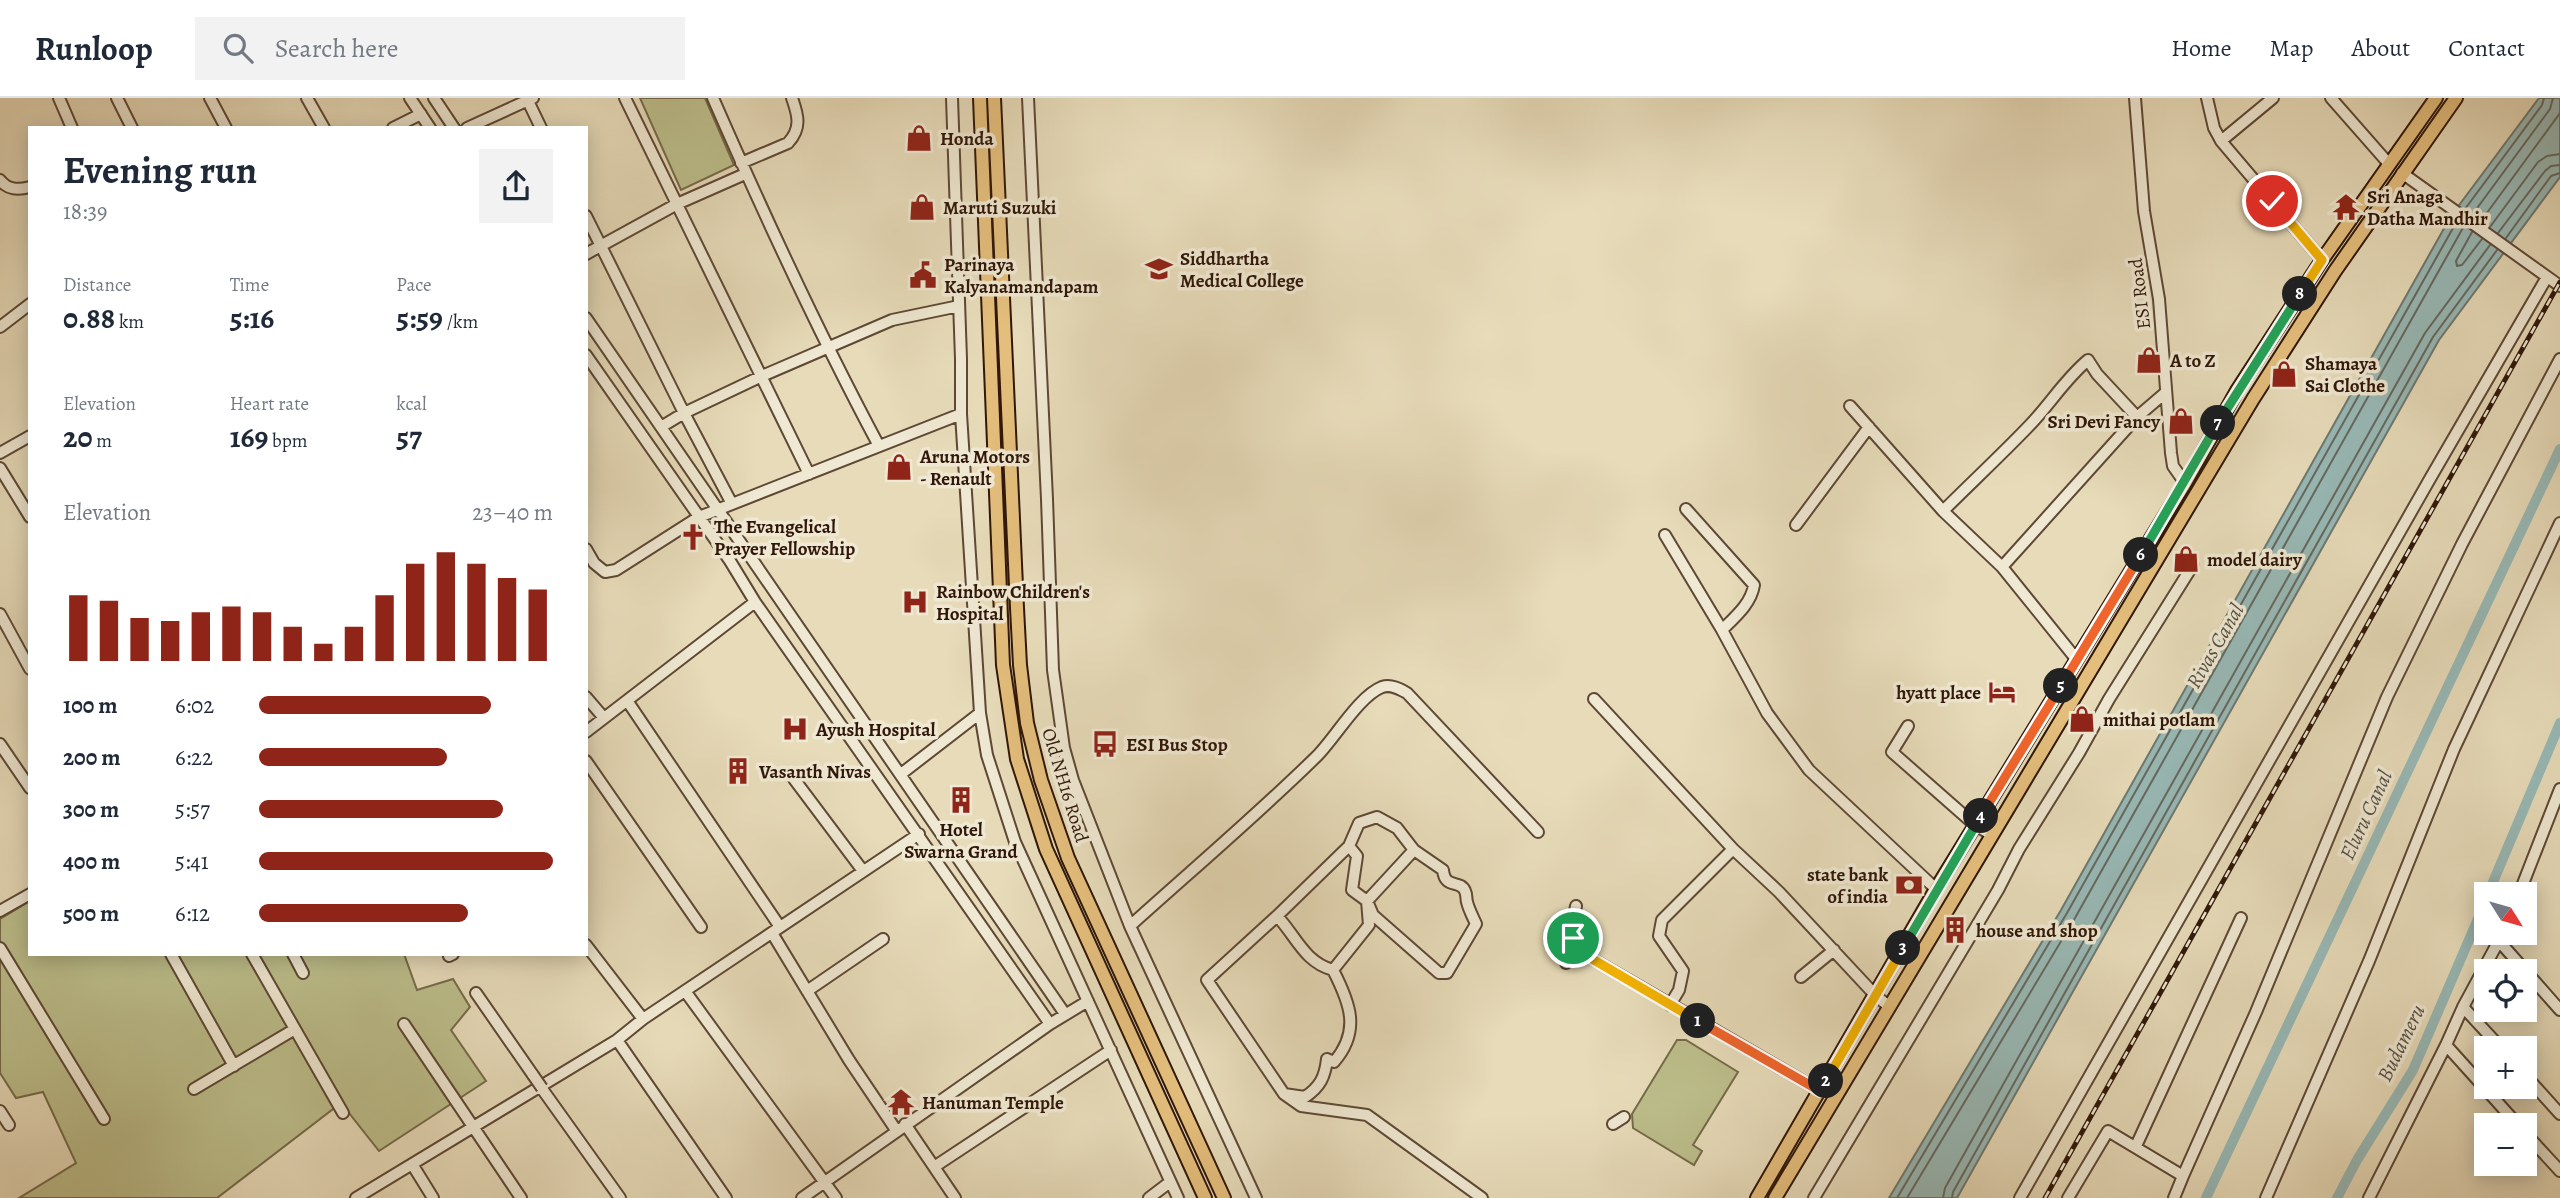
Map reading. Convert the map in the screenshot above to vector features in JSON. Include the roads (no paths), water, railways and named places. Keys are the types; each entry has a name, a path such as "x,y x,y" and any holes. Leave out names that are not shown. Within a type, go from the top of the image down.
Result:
{"main road":[{"name":"Old NH16 Road","path":"979,98 1003,665 1017,759 1046,849 1205,1198"},
{"name":"Old NH16 Road","path":"994,98 1017,620 1027,723 1041,780 1068,858 1224,1198"},
{"path":"1775,1198 2253,399 2327,282 2456,98"},
{"path":"1757,1198 1936,890 2185,483 2238,390 2322,260 2435,99"},
{"path":"2421,119 2434,129"},
{"path":"2314,273 2327,282"},
{"path":"2238,390 2253,399"},
{"path":"2112,603 2126,610"}],"street":[{"path":"58,98 71,126"},
{"path":"117,98 130,126"},
{"path":"210,98 225,126"},
{"path":"307,98 323,126"},
{"path":"410,98 429,126"},
{"path":"434,98 453,126"},
{"path":"625,98 809,474"},
{"path":"713,98 743,169 827,348 879,446"},
{"path":"588,253 788,143 793,138 798,121 792,98"},
{"path":"952,98 961,414 980,713 994,779 1016,842 1178,1198"},
{"path":"1028,98 1054,680 1064,748 1073,780 1130,926 1256,1198"},
{"name":"ESI Road","path":"2135,98 2144,211 2159,299 2173,466 2185,483"},
{"path":"2207,98 2214,128 2221,141 2322,260"},
{"path":"2221,141 2273,98"},
{"path":"2331,98 2389,164"},
{"path":"471,126 530,99 540,126"},
{"path":"397,126 421,114"},
{"path":"2402,173 2560,286"},
{"path":"0,180 8,187 18,190 28,188"},
{"path":"588,220 732,504"},
{"path":"2021,1198 2547,277"},
{"path":"0,327 28,306"},
{"path":"661,427 684,413 762,376 892,320 960,306"},
{"path":"588,321 1065,1014"},
{"path":"588,358 755,602 1051,1024"},
{"path":"2174,1198 2256,1012 2388,697 2462,544 2560,359"},
{"path":"1943,511 2028,428 2060,391 2069,376 2088,360 2097,374 2137,417"},
{"path":"2002,567 2137,417 2165,393"},
{"path":"1850,406 1943,511 2002,567 2077,660"},
{"path":"588,552 594,563 605,572 616,570 699,517 961,414"},
{"path":"1796,525 1869,427"},
{"path":"0,453 28,437"},
{"path":"0,468 28,512"},
{"path":"1686,509 1754,585 1748,601 1722,630"},
{"path":"2266,1198 2369,961 2455,749 2560,523"},
{"path":"1665,535 1722,630 1767,713 1809,770 1936,890"},
{"path":"1814,1198 1998,890 2019,849 2193,565"},
{"path":"588,730 755,602"},
{"path":"0,614 28,665"},
{"path":"1130,926 1318,755 1351,714 1372,693 1385,685 1407,693 1538,832"},
{"path":"588,699 604,718"},
{"path":"1594,699 1733,849 1779,892 1876,996 1890,1007"},
{"path":"628,702 776,930 807,991 849,1060 934,1167 955,1198"},
{"path":"901,774 980,713"},
{"path":"1908,726 1892,752 1975,825 1992,835"},
{"path":"0,744 28,785"},
{"path":"877,774 893,763"},
{"path":"588,764 701,928"},
{"path":"793,779 863,872"},
{"path":"2524,882 2560,789"},
{"path":"1349,846 1357,856 1352,890 1367,901 1373,915 1439,973 1447,973 1476,924 1466,901 1466,892 1460,885 1451,884 1444,878 1443,870 1414,850 1397,828 1377,817 1359,823 1349,846 1207,980 1284,1094 1301,1106 1367,1115 1482,1198"},
{"path":"356,1198 617,1040 641,1016 685,991 919,834"},
{"path":"1670,1005 1679,990 1683,971 1659,936 1662,920 1733,849"},
{"path":"1333,970 1369,925 1367,901 1414,850"},
{"path":"0,911 28,895"},
{"path":"1566,963 1573,938 1576,906"},
{"path":"1277,916 1291,931 1301,949 1319,966 1333,970 1350,1007 1350,1037 1343,1052 1334,1062 1327,1059 1326,1070 1318,1088 1305,1097 1294,1098 1284,1094"},
{"path":"2136,1146 2241,918"},
{"path":"1573,938 1575,947 1582,953 1820,1091"},
{"path":"807,991 883,939"},
{"path":"2369,1198 2463,1007 2497,945"},
{"path":"2507,945 2560,1010"},
{"path":"0,948 104,1119"},
{"path":"588,948 641,1016"},
{"path":"1801,977 1834,950"},
{"path":"172,956 234,1066"},
{"path":"253,956 343,1113"},
{"path":"294,956 303,972"},
{"path":"685,991 836,1198"},
{"path":"475,993 620,1198"},
{"path":"802,1198 900,1127 1088,1001"},
{"path":"2463,1007 2490,1036"},
{"path":"404,1024 521,1198"},
{"path":"194,1088 295,1029"},
{"path":"617,1040 726,1198"},
{"path":"2446,1045 2507,1113"},
{"path":"934,1167 1111,1050"},
{"path":"2537,1088 2560,1114"},
{"path":"0,1111 9,1125"},
{"path":"1613,1124 1624,1117"},
{"path":"2068,1198 2108,1131 2183,1176"},
{"path":"2537,1146 2560,1171"},
{"path":"412,1164 433,1198"},
{"path":"1149,1198 1170,1182"}],"water":[{"name":"Rivas Canal","path":"2539,98 2560,98 2560,177 2439,340 1957,1198 1889,1198 2061,910 2451,216"}],"waterway":[{"name":"Eluru Canal","path":"2206,1198 2560,449"},
{"name":"Budameru","path":"2493,882 2560,723"},
{"name":"Budameru","path":"2337,1198 2357,1160 2413,1070 2474,928"}],"railway":[{"path":"2045,1198 2560,282"}],"place":[{"name":"Honda","path":"919,138"},
{"name":"Maruti Suzuki","path":"922,207"},
{"name":"Sri Anaga Datha Mandhir","path":"2346,207"},
{"name":"Siddhartha Medical College","path":"1159,269"},
{"name":"Parinaya Kalyanamandapam","path":"923,275"},
{"name":"A to Z","path":"2149,360"},
{"name":"Shamaya Sai Clothe","path":"2284,374"},
{"name":"Sri Devi Fancy","path":"2181,421"},
{"name":"Aruna Motors - Renault","path":"899,467"},
{"name":"The Evangelical Prayer Fellowship","path":"693,537"},
{"name":"model dairy","path":"2186,559"},
{"name":"Rainbow Children's Hospital","path":"915,602"},
{"name":"hyatt place","path":"2002,692"},
{"name":"mithai potlam","path":"2082,719"},
{"name":"Ayush Hospital","path":"795,729"},
{"name":"ESI Bus Stop","path":"1105,744"},
{"name":"Vasanth Nivas","path":"738,771"},
{"name":"Hotel Swarna Grand","path":"961,800"},
{"name":"state bank of india","path":"1909,885"},
{"name":"house and shop","path":"1955,930"},
{"name":"Hanuman Temple","path":"901,1102"}]}
